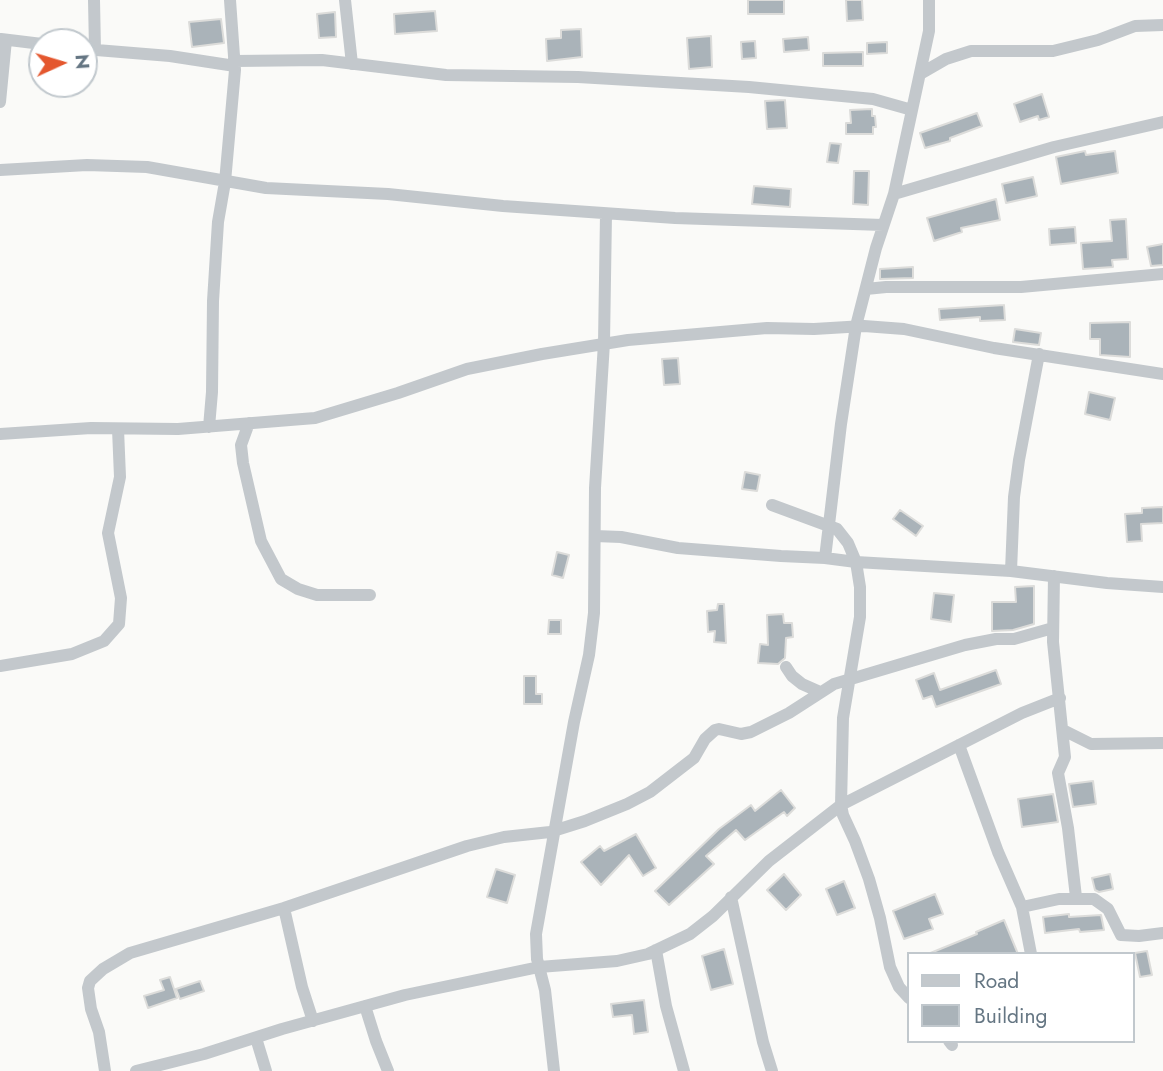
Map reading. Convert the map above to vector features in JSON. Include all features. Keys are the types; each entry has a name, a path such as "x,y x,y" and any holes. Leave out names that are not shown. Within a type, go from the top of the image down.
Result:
{"street":[{"path":"92,28 94,0"},
{"path":"209,427 216,246 225,182 235,63 230,0"},
{"path":"345,0 352,64"},
{"path":"825,558 856,326 894,194 929,31 929,0"},
{"path":"920,75 946,59 971,51 1053,51 1098,40 1135,26 1163,25"},
{"path":"0,102 3,39 28,42"},
{"path":"98,51 235,63 309,60 456,76 578,77 784,89 873,99 912,110"},
{"path":"894,194 1054,147 1163,122"},
{"path":"0,170 87,165 147,167 265,188 388,194 606,214 883,225"},
{"path":"554,1071 545,990 536,949 538,918 592,637 596,463 604,343 606,214"},
{"path":"866,289 886,286 1063,285 1163,274"},
{"path":"0,434 84,428 209,427 321,416 467,369 604,343 767,328 856,326 904,329 994,348 1163,374"},
{"path":"1011,571 1014,497 1039,354"},
{"path":"249,424 242,445 243,463 258,534 281,579 298,589 317,594 370,595"},
{"path":"0,666 72,654 104,640 119,624 121,598 108,533 120,477 118,429"},
{"path":"772,505 829,525 843,536 856,562 860,587 860,617 842,734 841,806 869,879 890,967 899,987 908,997"},
{"path":"596,536 621,537 690,549 1011,571 1163,587"},
{"path":"1054,576 1053,628 1065,757 1058,774 1076,897"},
{"path":"105,1071 99,1032 87,990 90,981 103,969 130,953 284,908 467,846 504,837 556,831 597,817 645,795 694,758 712,732 719,729 741,734 751,732 789,713 834,684 965,645 996,639 1014,639 1053,628"},
{"path":"786,667 802,684 820,692"},
{"path":"136,1071 365,1006 462,982 539,967 617,961 656,950 690,934 769,861 841,806 1022,713 1060,698"},
{"path":"1063,730 1091,744 1163,743"},
{"path":"959,745 994,842 1022,906 1031,952"},
{"path":"731,897 763,1042 772,1071"},
{"path":"1022,906 1076,897 1094,898 1108,909 1121,934 1139,936 1163,933"},
{"path":"284,908 302,988 313,1021"},
{"path":"656,950 666,1006 684,1071"},
{"path":"365,1006 388,1071"},
{"path":"256,1038 266,1071"}],"building":[{"path":"748,0 784,0 784,14 748,14"},
{"path":"846,0 862,0 863,20 847,21"},
{"path":"435,11 437,31 395,34 394,14"},
{"path":"335,12 336,37 319,38 317,14"},
{"path":"221,19 224,43 192,47 189,22"},
{"path":"581,29 582,57 547,61 546,39 561,38 561,30"},
{"path":"711,36 712,67 689,69 687,38"},
{"path":"808,37 809,50 784,52 783,39"},
{"path":"755,41 756,58 742,59 741,42"},
{"path":"887,42 887,53 867,54 867,43"},
{"path":"863,52 863,66 823,66 823,53"},
{"path":"1042,94 1049,117 1039,120 1038,116 1020,122 1014,104"},
{"path":"785,100 787,128 767,129 765,101"},
{"path":"872,109 876,127 873,127 873,134 846,134 846,123 851,123 850,110"},
{"path":"977,113 982,126 950,138 950,141 925,148 920,133"},
{"path":"830,143 841,144 838,163 827,162"},
{"path":"1085,151 1086,155 1115,151 1118,173 1061,184 1056,157"},
{"path":"854,171 869,171 868,205 853,204"},
{"path":"1033,177 1037,196 1006,203 1002,184"},
{"path":"754,186 791,189 790,207 752,204"},
{"path":"996,199 1000,220 961,228 962,232 934,241 927,218"},
{"path":"1126,219 1128,259 1112,260 1113,267 1083,269 1081,243 1112,241 1110,220"},
{"path":"1075,227 1076,243 1050,245 1049,229"},
{"path":"1163,244 1163,265 1151,266 1147,247"},
{"path":"913,267 913,278 880,279 880,269"},
{"path":"1004,305 1005,320 980,321 980,317 940,320 939,309"},
{"path":"1130,322 1130,357 1100,355 1100,339 1090,339 1090,323"},
{"path":"1015,329 1041,333 1039,345 1013,342"},
{"path":"678,358 680,384 664,385 662,359"},
{"path":"1089,392 1115,398 1110,420 1085,414"},
{"path":"745,472 760,475 757,491 742,489"},
{"path":"1163,507 1163,523 1141,524 1142,541 1127,542 1125,514 1142,513 1142,508"},
{"path":"900,510 923,526 916,536 893,519"},
{"path":"557,552 569,555 563,578 552,575"},
{"path":"1034,586 1034,624 1013,630 992,631 992,602 1016,602 1015,587"},
{"path":"934,593 954,595 951,622 931,619"},
{"path":"718,604 724,604 726,643 714,642 715,631 708,632 707,611 717,610"},
{"path":"783,614 784,623 792,623 793,637 786,638 785,658 778,664 758,663 760,644 768,645 767,615"},
{"path":"549,620 561,620 561,634 548,634"},
{"path":"996,670 1001,684 936,707 932,696 923,699 916,680 934,673 940,690"},
{"path":"524,676 536,676 536,694 542,694 542,704 524,704"},
{"path":"1093,781 1096,804 1073,807 1069,784"},
{"path":"781,790 795,808 787,816 784,812 745,840 736,830 706,856 714,864 669,905 655,891 719,829 751,805 755,811"},
{"path":"1053,794 1058,822 1022,827 1018,799"},
{"path":"636,834 656,868 643,876 629,855 601,885 581,862 600,846 604,851"},
{"path":"496,869 515,875 507,903 487,897"},
{"path":"784,874 801,895 786,910 767,890"},
{"path":"1110,874 1113,889 1099,892 1095,890 1092,878"},
{"path":"844,881 855,908 837,915 826,889"},
{"path":"935,894 943,914 929,919 933,929 904,939 893,911"},
{"path":"1069,914 1069,917 1101,915 1104,930 1080,932 1079,929 1045,933 1043,917"},
{"path":"1004,920 1017,952 933,952 977,934 976,932"},
{"path":"724,949 733,984 711,990 702,956"},
{"path":"1147,951 1152,975 1140,977 1135,953"},
{"path":"170,977 177,998 148,1008 144,996 164,990 160,980"},
{"path":"200,981 204,991 180,999 176,989"},
{"path":"644,1000 648,1032 634,1034 632,1015 613,1017 611,1004"}]}
